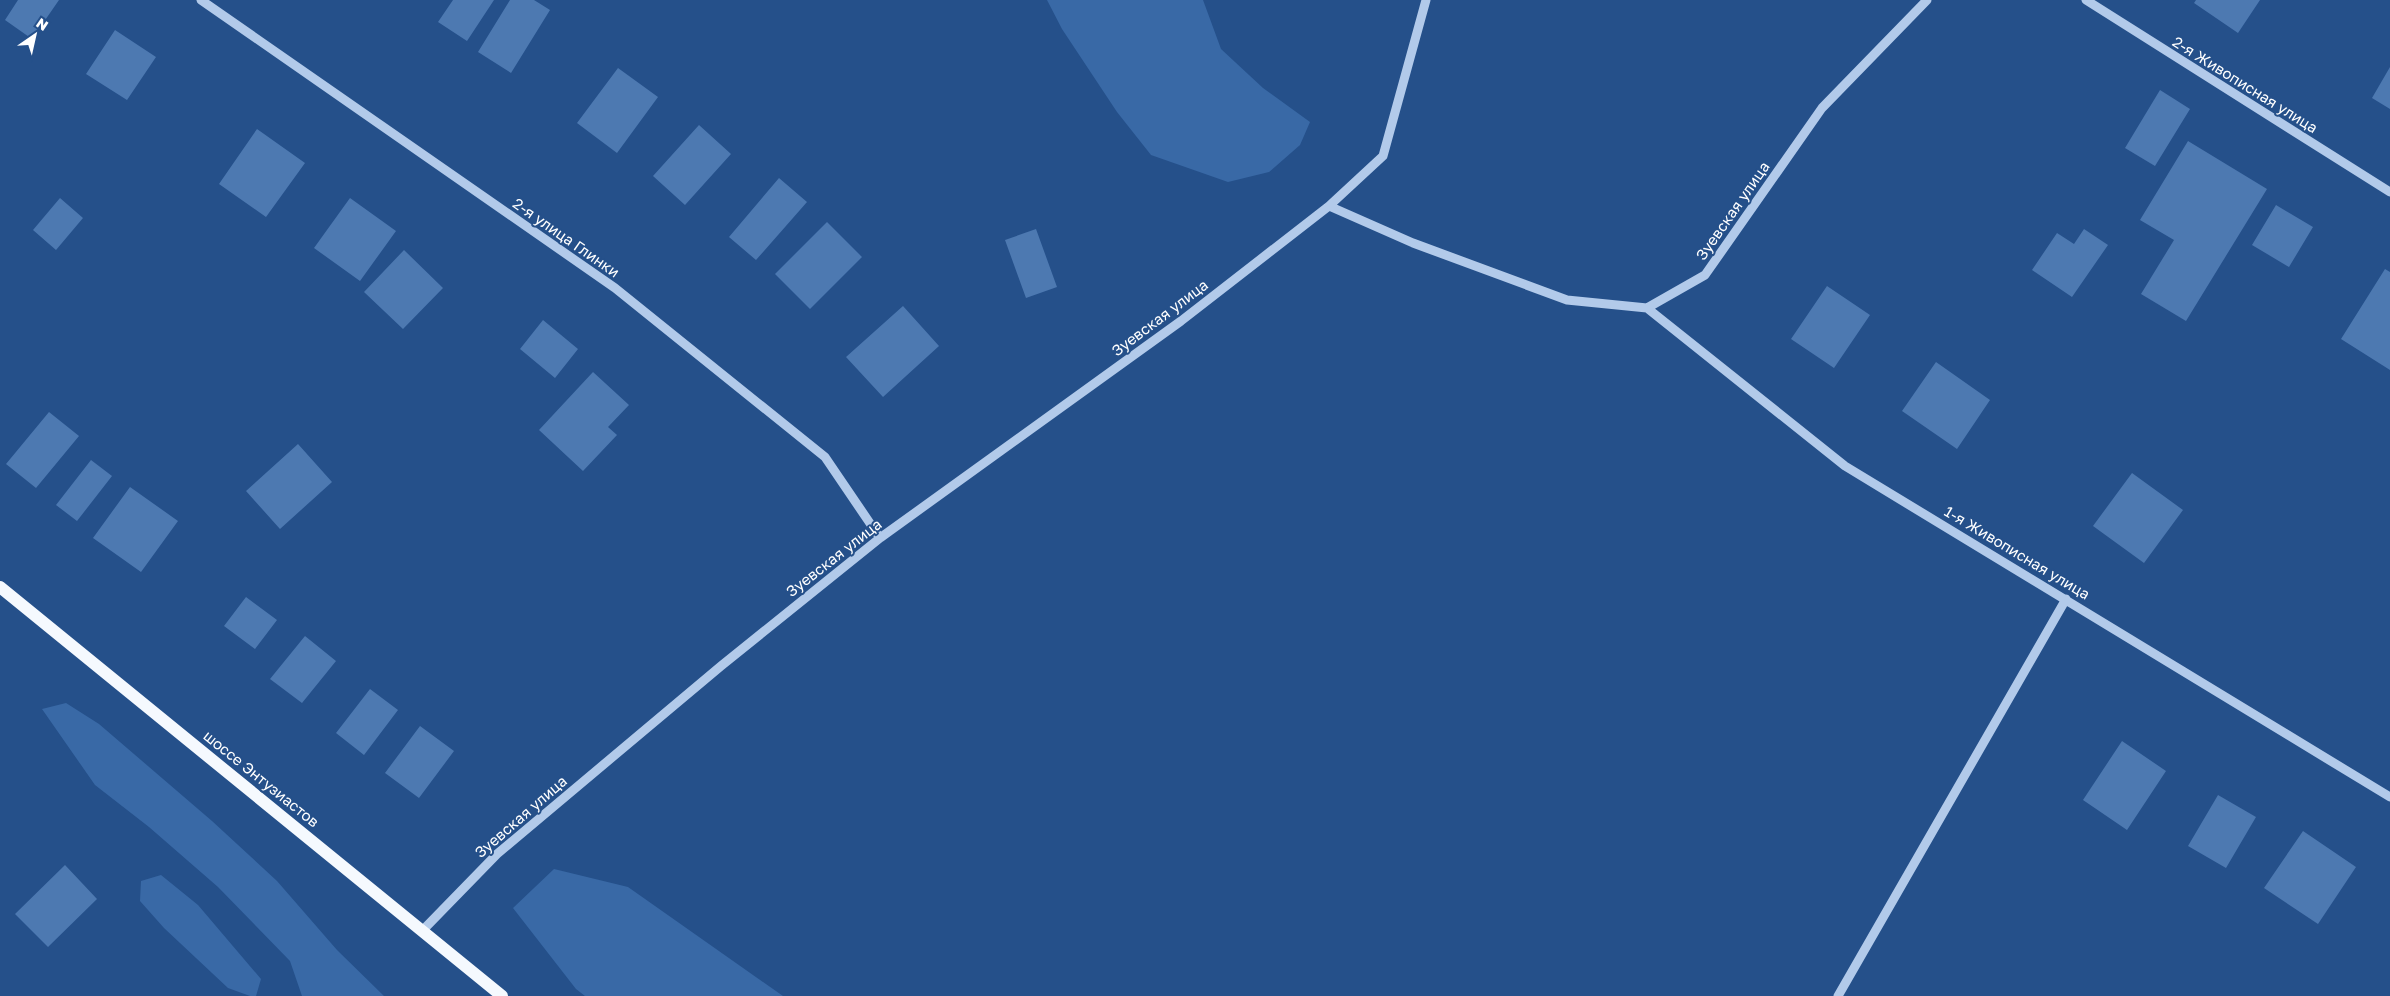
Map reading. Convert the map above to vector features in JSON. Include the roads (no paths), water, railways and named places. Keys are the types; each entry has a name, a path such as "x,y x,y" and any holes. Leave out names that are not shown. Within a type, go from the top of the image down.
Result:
{"main road":[{"name":"шоссе Энтузиастов","path":"0,587 502,996"}],"street":[{"name":"2-я улица Глинки","path":"201,0 615,288 825,457 880,538"},
{"name":"Зуевская улица","path":"422,931 497,854 721,666 880,538 1181,321 1329,206 1384,156 1426,0"},
{"name":"Зуевская улица","path":"1647,308 1705,276 1822,108 1927,0"},
{"name":"2-я Живописная улица","path":"2086,0 2390,192"},
{"path":"1329,206 1413,243 1567,300 1647,308"},
{"name":"1-я Живописная улица","path":"1647,308 1845,466 2390,797"},
{"path":"1838,996 2066,599"}]}
